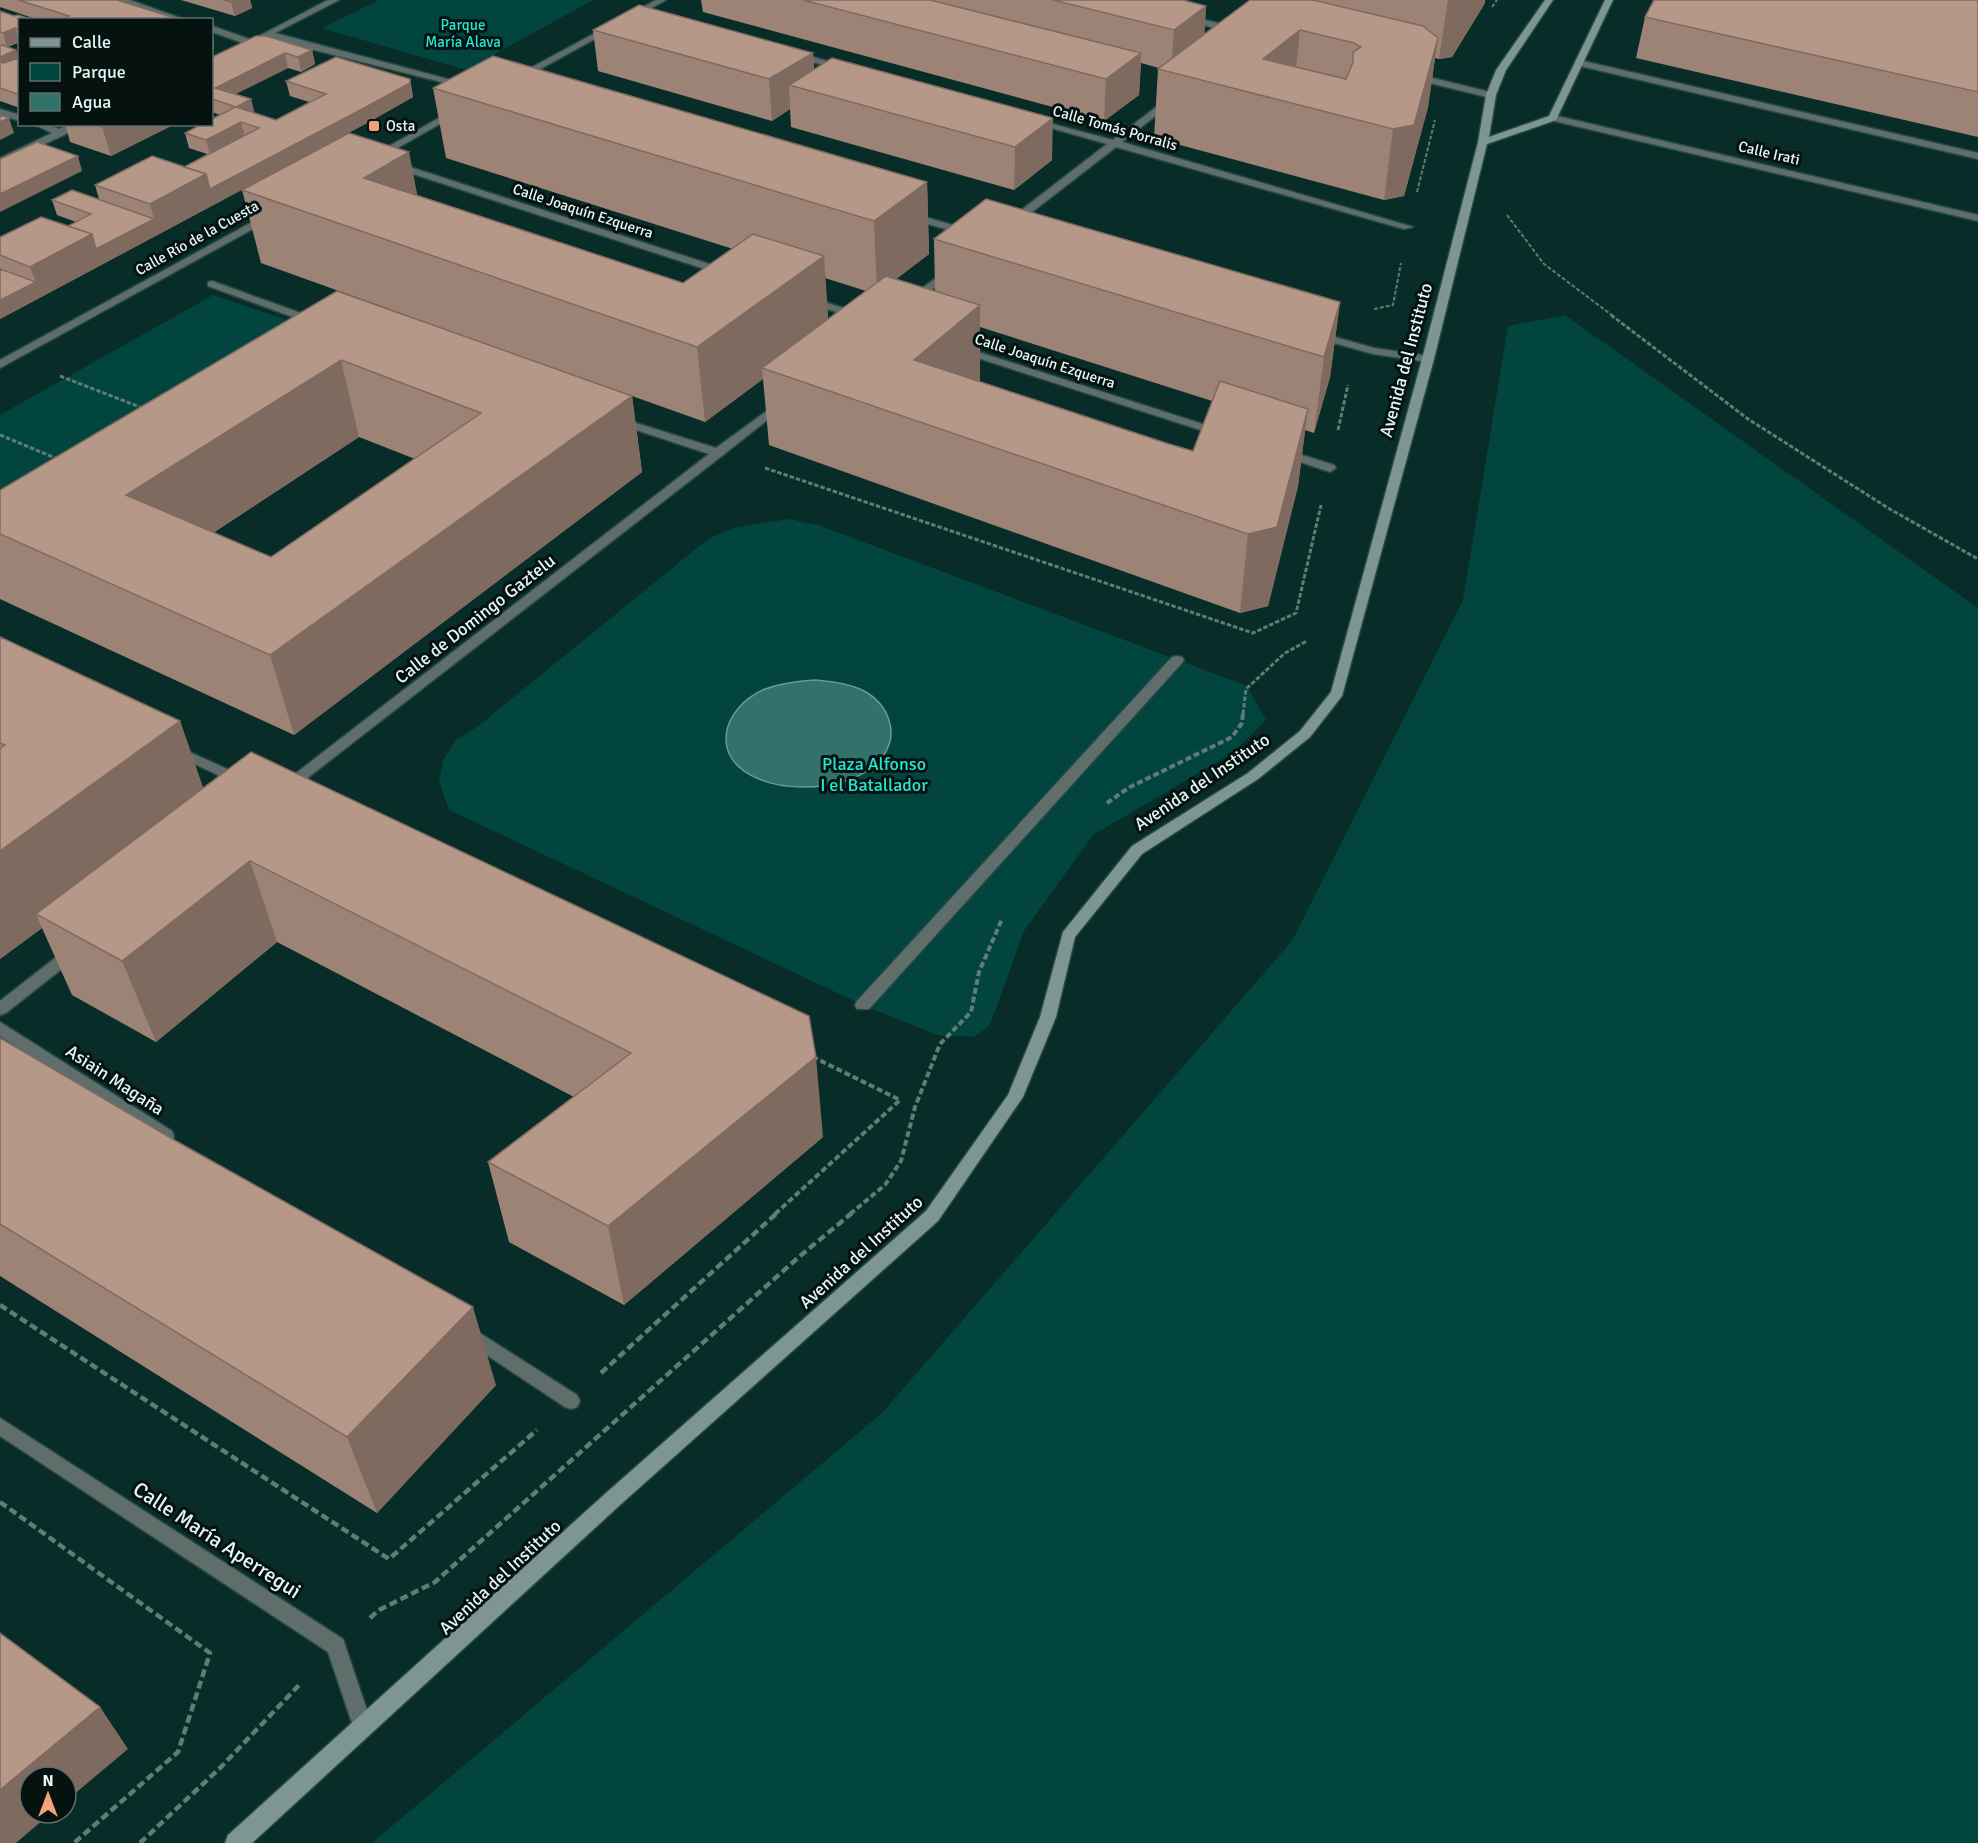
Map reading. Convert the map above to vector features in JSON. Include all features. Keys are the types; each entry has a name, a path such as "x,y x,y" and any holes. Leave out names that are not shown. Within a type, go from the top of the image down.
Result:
{"street":[{"path":"122,0 176,18"},
{"path":"233,50 335,0"},
{"path":"512,81 662,0"},
{"name":"Avenida del Instituto","path":"236,1843 604,1507 932,1216 1015,1097 1048,1017 1068,936 1137,850 1253,776 1305,734 1337,693 1428,359 1483,142 1491,95 1501,70 1549,0"},
{"path":"1483,142 1553,118 1609,0"},
{"path":"1178,16 1244,32"},
{"path":"213,29 249,42"},
{"path":"267,34 470,86"},
{"path":"788,52 855,71"},
{"path":"1579,63 1978,156"},
{"path":"1402,74 1491,95"},
{"path":"1019,217 1177,94"},
{"path":"368,161 461,109"},
{"path":"0,112 18,117"},
{"name":"Calle Tomás Porralis","path":"1024,118 1408,226"},
{"name":"Calle Irati","path":"1553,118 1978,218"},
{"path":"43,126 61,132"},
{"path":"0,162 73,126"},
{"name":"Calle Joaquín Ezquerra","path":"410,170 736,276"},
{"name":"Calle Río de la Cuesta","path":"0,365 275,212"},
{"path":"902,213 981,237"},
{"path":"900,310 961,262"},
{"path":"212,284 332,328"},
{"path":"803,298 871,320"},
{"path":"1308,332 1373,351 1428,359"},
{"name":"Calle Joaquín Ezquerra","path":"949,345 1229,436"},
{"name":"Calle de Domingo Gaztelu","path":"275,796 792,396"},
{"path":"608,418 719,453"},
{"path":"1274,450 1330,468"},
{"path":"863,1005 1177,660"},
{"path":"159,742 254,786"},
{"path":"0,1009 82,945"},
{"name":"Asiain Magaña","path":"0,1028 180,1146"},
{"path":"450,1322 571,1401"},
{"name":"Calle María Aperregui","path":"0,1426 336,1646 363,1728"}],"path":[{"path":"1491,10 1497,0"},
{"path":"1469,196 1498,199 1515,228 1544,264 1748,419 1888,508 1978,559"},
{"path":"56,375 156,413"},
{"path":"719,453 1252,633 1296,613 1350,378"},
{"path":"0,435 63,461"},
{"path":"806,1054 900,1100"},
{"path":"0,1502 210,1653 178,1752 74,1843"}],"green space":[{"name":"Parque María Alava","path":"379,0 593,0 466,70 322,28"},
{"path":"213,295 355,343 0,566 0,415"},
{"path":"1565,315 1978,608 1978,1843 372,1843 882,1413 1292,941 1463,600 1508,326"},
{"name":"Plaza Alfonso I el Batallador","path":"789,519 818,525 1247,686 1266,720 1234,752 1093,835 1024,931 990,1025 974,1037 938,1035 863,1005 449,810 439,781 443,760 456,740 477,727 708,539 733,528"}],"water":[{"path":"815,680 858,688 879,703 885,711 891,729 891,738 883,756 858,776 825,786 774,784 743,770 732,759 727,747 726,734 730,721 738,708 765,689 777,685"}],"building":[{"path":"18,0 117,0 175,18 65,18 69,16"},
{"path":"803,0 930,0 1141,53 1106,79"},
{"path":"1053,0 1183,0 1206,6 1174,30"},
{"path":"1250,0 1313,0 1423,26 1438,38 1414,125 1393,129 1158,69","holes":["1300,30 1354,43 1361,47 1353,52 1353,62 1346,79 1263,59"]},
{"path":"1654,0 1978,0 1978,92 1645,17"},
{"path":"639,5 813,53 769,79 593,30"},
{"path":"0,11 27,18 18,18 18,29 0,32"},
{"path":"256,36 266,36 312,50 298,57 285,53 215,88 251,99 236,107 213,99 213,57"},
{"path":"0,46 16,50 0,57"},
{"path":"493,56 927,182 874,221 433,88"},
{"path":"336,57 410,79 410,83 210,189 206,174 184,167 259,128 241,122 206,140 185,133 198,126 213,126 213,118 236,107 276,120 326,94 286,81"},
{"path":"832,58 1053,118 1015,147 789,85"},
{"path":"18,60 18,94 0,88 0,62"},
{"path":"0,115 9,118 0,122"},
{"path":"349,133 409,152 364,178 683,283 753,234 824,256 697,347 242,190"},
{"path":"37,142 78,156 0,194 0,159"},
{"path":"152,156 206,174 150,204 95,185"},
{"path":"72,190 154,219 96,249 92,234 68,226 91,214 52,200"},
{"path":"986,199 1340,302 1324,357 934,239"},
{"path":"41,217 92,234 30,267 0,255 0,237"},
{"path":"0,269 36,282 0,300"},
{"path":"886,276 980,305 914,360 1169,444 1193,451 1220,381 1308,409 1277,527 1248,534 762,368"},
{"path":"337,291 632,396 270,655 0,534 0,490","holes":["341,360 481,413 271,557 126,495"]},
{"path":"0,637 180,721 0,851 0,749 5,745 0,743"},
{"path":"251,752 809,1016 816,1057 608,1226 488,1162 631,1053 250,861 122,961 36,914"},
{"path":"0,1038 176,1141 473,1307 347,1437 0,1224"},
{"path":"0,1633 100,1707 30,1765 18,1765 18,1775 0,1790"}],"place":[{"name":"Osta","path":"374,126"}]}
